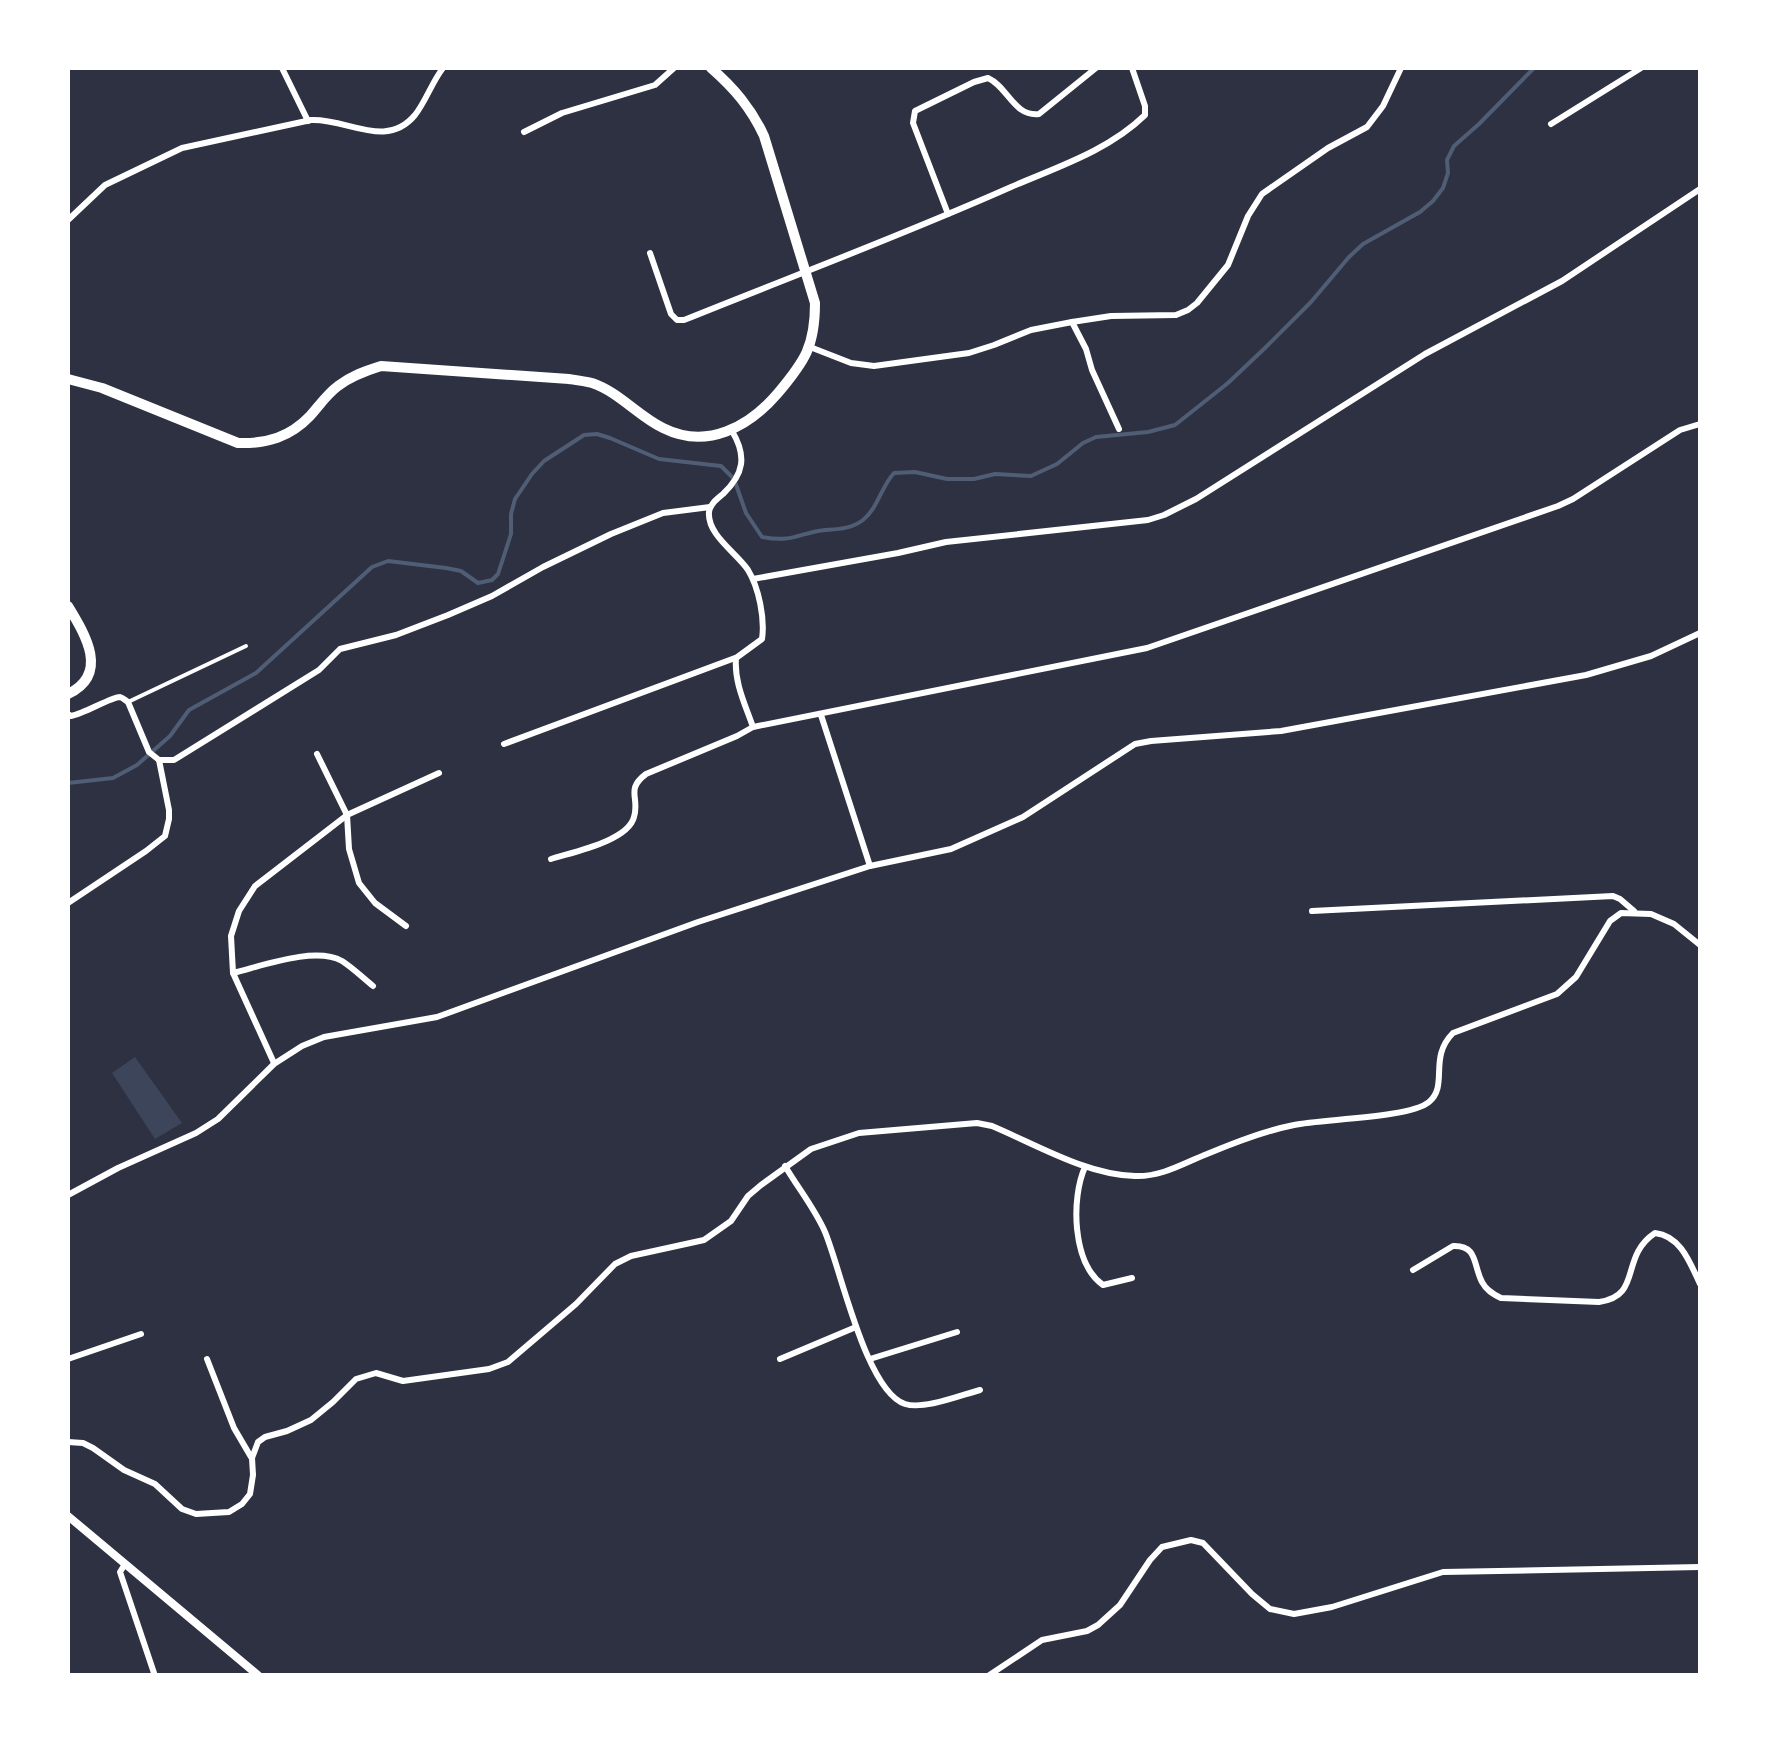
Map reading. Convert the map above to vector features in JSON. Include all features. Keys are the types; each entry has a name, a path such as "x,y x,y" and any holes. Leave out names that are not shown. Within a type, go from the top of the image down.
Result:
{"main road":[{"path":"68,378 238,443 276,440 296,429 334,388 356,374 381,366 591,383 662,428 705,438 732,431 774,398 796,370 810,347 814,303 759,126 743,99 711,68"},
{"path":"68,606 92,659 82,683 68,694"}],"street":[{"path":"282,68 308,121"},
{"path":"68,220 105,185 182,148 308,121 332,120 381,133 394,130 416,114 444,68"},
{"path":"524,132 562,113 655,85 674,68"},
{"path":"948,214 913,124 915,111 988,78 997,82 1023,112 1039,114 1096,68"},
{"path":"650,253 671,314 684,320 1099,149 1130,130 1145,115 1146,106 1132,68"},
{"path":"810,347 851,363 874,366 968,352 1031,330 1072,322 1176,314 1198,303 1228,264 1262,194 1328,148 1367,127 1384,106 1401,68"},
{"path":"1551,124 1641,68"},
{"path":"752,579 946,542 1164,515 1196,499 1425,354 1562,281 1700,190"},
{"path":"1072,322 1119,428"},
{"path":"552,859 616,838 635,815 636,782 646,774 753,726 1147,648 1573,500 1680,430 1700,424"},
{"path":"68,714 80,715 119,697 128,702 149,752 159,760 174,760 319,670 340,649 396,635 448,615 662,513 710,507 732,485 741,468 743,455 732,431"},
{"path":"504,744 736,658 762,639 764,628 752,579 712,528 710,507"},
{"path":"68,1195 218,1120 274,1064 302,1046 324,1037 437,1017 698,922 870,866 951,849 1022,818 1135,744 1282,731 1586,674 1651,656 1700,632"},
{"path":"736,658 736,677 753,726"},
{"path":"821,714 870,866"},
{"path":"316,754 347,814 349,849 359,883 375,903 406,926"},
{"path":"68,903 164,836 169,810 159,760"},
{"path":"274,1064 234,973 231,936 254,886 347,814 438,773"},
{"path":"1312,911 1613,896 1635,912"},
{"path":"68,1442 83,1443 124,1470 155,1484 182,1509 196,1514 220,1514 242,1504 252,1488 254,1449 265,1437 311,1420 362,1375 376,1373 404,1381 490,1369 508,1362 576,1304 614,1264 632,1256 704,1240 731,1221 748,1196 811,1149 859,1133 977,1123 1115,1175 1167,1172 1247,1138 1290,1126 1367,1118 1423,1106 1433,1100 1439,1084 1439,1056 1444,1042 1453,1034 1556,994 1576,977 1610,921 1622,913 1650,914 1674,924 1700,945"},
{"path":"234,973 289,958 316,956 339,959 373,986"},
{"path":"785,1166 824,1229 856,1327 890,1394 900,1402 918,1406 980,1390"},
{"path":"1085,1166 1078,1183 1076,1208 1089,1271 1103,1285 1132,1278"},
{"path":"1412,1270 1460,1245 1470,1250 1487,1290 1501,1298 1599,1302 1624,1290 1636,1251 1655,1233 1672,1238 1680,1247 1700,1284"},
{"path":"780,1359 856,1327"},
{"path":"870,1359 957,1332"},
{"path":"68,1360 141,1334"},
{"path":"207,1360 234,1428 252,1458"},
{"path":"68,1516 259,1676"},
{"path":"988,1676 1042,1640 1098,1626 1120,1605 1162,1548 1191,1540 1203,1543 1270,1610 1294,1614 1443,1572 1700,1567"},
{"path":"125,1564 120,1572 156,1676"}],"lane":[{"path":"128,702 246,646"}],"shaded area":[{"path":"135,1057 182,1123 155,1139 112,1073"}],"waterway":[{"path":"68,783 113,778 137,765 170,736 189,710 256,673 372,567 388,561 461,571 478,583 492,580 498,574 511,534 515,499 544,461 584,435 610,438 659,459 721,466 734,479 746,513 762,537 782,539 858,523 872,510 894,473 915,472 947,479 995,474 1031,476 1057,464 1096,437 1175,425 1265,348 1363,244 1433,201 1443,188 1447,160 1454,146 1534,68"}]}
